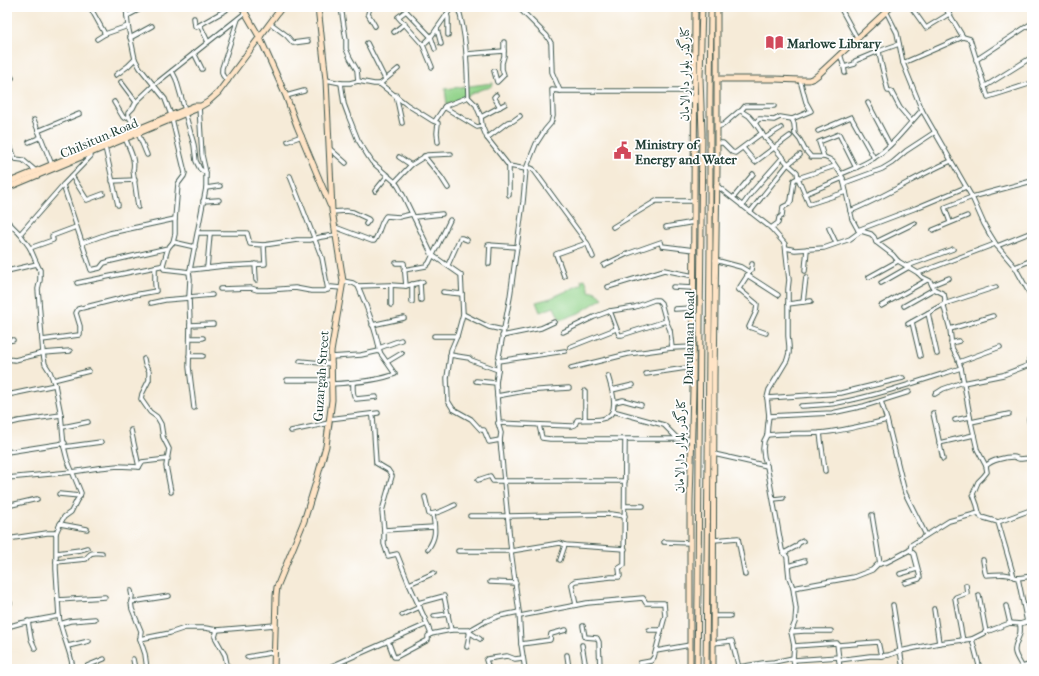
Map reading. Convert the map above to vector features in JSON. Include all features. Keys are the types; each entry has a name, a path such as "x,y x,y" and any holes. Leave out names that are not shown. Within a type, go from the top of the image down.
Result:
{"street":[{"path":"90,7 105,34"},
{"path":"126,7 130,38 135,59 140,68 165,99 172,117 185,173 178,184 175,234 173,242 168,248 163,265"},
{"path":"127,16 144,7"},
{"path":"242,7 260,38 286,96 332,211 353,212 368,218 369,220 366,224"},
{"path":"147,155 128,113 136,102 154,85 239,18 245,13 248,7"},
{"name":"Chilsitun Road","path":"7,183 172,117 196,109 208,102 218,94 282,7"},
{"name":"Guzargah Street","path":"274,669 277,587 304,521 326,446 332,400 331,352 343,281 332,211 326,80 318,7"},
{"path":"341,7 346,49 357,70 358,81"},
{"path":"370,7 368,14 375,26"},
{"path":"424,45 452,7"},
{"path":"458,7 465,33 468,98 476,105 487,138 509,166 509,195"},
{"path":"518,7 547,36 551,43 552,72 560,91"},
{"name":"کنارگذر بلوار دارالامان","path":"690,669 695,7"},
{"name":"Darulaman Road","path":"696,669 702,133 700,77 702,7"},
{"name":"Darulaman Road","path":"706,669 711,353 711,7"},
{"path":"713,669 714,454 711,353 715,260 717,7"},
{"path":"840,7 857,38"},
{"path":"717,79 800,80 814,78 891,7"},
{"path":"911,7 926,28 949,14"},
{"path":"945,7 963,37"},
{"path":"432,67 424,45 398,17 406,9 431,37 435,49"},
{"path":"194,18 196,27 226,10"},
{"path":"886,11 897,33 903,63 922,110 972,197 984,224 996,245 1015,267 1032,298"},
{"path":"447,14 448,35"},
{"path":"228,81 221,73 239,18"},
{"path":"270,23 286,35 293,43 308,41"},
{"path":"976,60 1032,23"},
{"path":"394,32 405,24"},
{"path":"200,25 208,42"},
{"path":"97,39 105,34 128,26"},
{"path":"130,38 152,26"},
{"path":"437,29 441,44"},
{"path":"903,63 963,37 970,39 988,97 1032,83"},
{"path":"494,71 497,82 504,75 502,63 504,42"},
{"path":"368,43 385,79"},
{"path":"844,67 855,64 855,61 899,44"},
{"path":"467,54 504,51"},
{"path":"879,51 888,91 891,91 900,108 911,121"},
{"path":"194,53 202,69"},
{"path":"840,54 845,73"},
{"path":"984,86 1032,57"},
{"path":"116,75 135,59"},
{"path":"380,84 398,69"},
{"path":"7,70 12,78"},
{"path":"172,70 176,79 194,145 196,161 200,170 206,173"},
{"path":"326,80 341,83 358,81 380,84 406,104 435,121 438,124 438,142"},
{"path":"755,123 759,119 774,120 780,117 792,119 811,111 806,102 800,80"},
{"path":"121,82 136,102"},
{"path":"341,83 344,104 358,140 368,156 372,162 395,182 432,255 462,275 463,314 457,336 451,350 447,380 448,401 454,409 471,419 481,430 484,430 489,442 500,440"},
{"path":"525,669 511,551 500,440 501,433 498,423 496,383 503,330 509,306 526,169 536,144 551,124 553,116 552,90 695,91"},
{"path":"286,96 304,91"},
{"path":"496,94 494,97 500,107"},
{"path":"396,95 402,123"},
{"path":"435,121 444,108 468,98"},
{"path":"114,102 123,117 129,116"},
{"path":"868,103 890,145"},
{"path":"481,117 505,104"},
{"path":"717,127 723,125 744,107 749,105 774,106"},
{"path":"194,408 189,368 189,271 206,188 206,173 202,155 199,106"},
{"path":"444,108 477,127 482,126"},
{"path":"804,194 842,176 874,158 890,145 922,110"},
{"path":"741,111 749,116 765,138 797,172 809,204 846,192"},
{"path":"38,131 78,114"},
{"path":"487,138 508,122 520,116"},
{"path":"818,131 851,117 874,158"},
{"path":"792,119 795,134 800,140 807,154 811,157 824,157 829,159 833,162 842,176 854,225 859,230 871,234 876,242 893,255 898,261 930,281 933,287 944,294 944,307 950,329 952,348 961,368 970,419 978,449 986,466 987,472 978,482 973,494 981,517 998,522 1028,511"},
{"path":"34,120 52,165"},
{"path":"765,138 781,128"},
{"name":"Chilsitun Road","path":"7,188 105,147 137,131"},
{"path":"844,183 882,169 935,132"},
{"path":"717,143 723,143 733,153 743,148 762,133"},
{"path":"824,157 819,142 839,134 856,168"},
{"path":"288,141 302,136"},
{"path":"743,148 755,162 790,136"},
{"path":"29,142 41,137"},
{"path":"125,138 133,159 138,207"},
{"path":"7,143 15,159 23,160 36,171"},
{"path":"105,147 118,205"},
{"path":"329,148 346,163"},
{"path":"20,234 89,158 90,153"},
{"path":"395,182 411,165 424,156 451,154"},
{"path":"750,212 788,164 800,155"},
{"path":"424,156 448,188"},
{"path":"398,157 411,165"},
{"path":"742,206 752,192 783,157"},
{"path":"850,211 865,205 951,161"},
{"path":"509,166 533,169 587,242 593,257"},
{"path":"771,228 778,223 779,218 782,216 783,207 791,201 794,180 835,166"},
{"path":"733,198 753,174"},
{"path":"375,191 388,175"},
{"path":"72,176 87,200 103,194"},
{"path":"290,176 322,258 328,290"},
{"path":"112,181 135,180"},
{"path":"950,222 945,208 972,197 1032,181"},
{"path":"63,185 91,270 100,268 104,263 168,248"},
{"path":"716,185 771,228 785,244 786,248 789,280 789,353 787,360 769,390 767,398 769,416 767,435 764,441 763,449 765,462 768,466 782,550 787,557 788,576 793,588 796,609 795,622 791,632 794,646 795,669"},
{"path":"206,188 220,186"},
{"path":"786,248 795,250 824,248 850,239 859,230 966,187"},
{"path":"203,201 219,200"},
{"path":"613,227 656,201 694,201"},
{"path":"335,226 374,241 377,237 383,219 386,216 399,217 442,214"},
{"path":"933,230 967,216"},
{"path":"82,243 110,233 175,219"},
{"path":"404,270 426,266 429,263 450,220"},
{"path":"7,221 20,234 30,248 40,270 38,289 45,364 55,385 63,426 64,445 67,459 81,493 71,512 64,517 56,534 56,569 60,624 72,659 73,669"},
{"path":"666,226 694,222"},
{"path":"876,242 915,223"},
{"path":"30,248 53,240 52,236 76,227"},
{"path":"829,228 836,243"},
{"path":"918,273 1032,232"},
{"path":"198,233 247,233 250,244 264,245 297,240 310,240 336,235"},
{"path":"207,268 210,234"},
{"path":"448,265 460,238 467,240"},
{"path":"173,242 195,247"},
{"path":"564,276 556,254 587,242"},
{"path":"604,265 627,254 661,242 662,246 694,250"},
{"path":"163,265 164,269 189,271 207,268 265,264 264,245"},
{"path":"489,264 489,245 517,247"},
{"path":"805,271 807,249"},
{"path":"882,283 908,267 953,249"},
{"path":"715,260 741,267 778,295"},
{"path":"1015,267 1032,260"},
{"path":"869,277 898,261"},
{"path":"396,263 403,263 406,286"},
{"path":"7,271 37,264"},
{"path":"255,264 256,280"},
{"path":"752,264 738,290 757,304 756,312 749,327 766,333"},
{"path":"77,283 163,265"},
{"path":"42,340 79,335 80,326 76,313 78,309 156,291 154,284 155,267"},
{"path":"608,287 664,270 694,276"},
{"path":"803,302 806,277"},
{"path":"904,306 949,278"},
{"path":"881,306 927,280"},
{"path":"343,281 353,283 358,286 406,286 421,282 421,300"},
{"path":"412,284 412,302"},
{"path":"391,285 391,305"},
{"path":"287,380 352,382 374,380 395,374 380,350 364,299 358,286"},
{"path":"220,289 251,288 257,290 268,290 295,288 325,291 331,287 341,288"},
{"path":"673,287 693,288"},
{"path":"908,324 944,304 996,287"},
{"path":"443,292 462,294"},
{"path":"151,303 212,295"},
{"path":"563,332 589,318 658,300 661,303 670,330 672,348"},
{"path":"788,304 811,301"},
{"path":"675,309 693,308"},
{"path":"610,312 619,335 666,321"},
{"path":"928,313 937,354"},
{"path":"463,314 489,327 503,330"},
{"path":"950,329 993,316"},
{"path":"372,325 404,318"},
{"path":"502,336 541,328 554,322"},
{"path":"912,322 920,356"},
{"path":"190,325 213,324"},
{"path":"570,347 616,329"},
{"path":"434,336 457,336"},
{"path":"190,338 203,338"},
{"path":"7,341 13,340"},
{"path":"332,357 361,355 380,350 401,340"},
{"path":"951,343 959,341"},
{"path":"959,362 1000,347"},
{"path":"571,368 628,354 672,348 693,350 700,353 711,353"},
{"path":"7,359 15,360 43,353 70,351"},
{"path":"498,361 565,351"},
{"path":"387,362 402,353"},
{"path":"189,356 202,356"},
{"path":"450,356 469,358 498,370"},
{"path":"935,394 943,389 963,383 1006,374 1029,365 1028,359 1032,358"},
{"path":"144,359 149,371 149,380 141,399 150,412 157,417 161,424 163,437 169,449 166,466 171,492"},
{"path":"300,362 332,364"},
{"path":"646,374 693,367"},
{"path":"801,406 836,404 858,399 961,368"},
{"path":"53,380 89,371"},
{"path":"498,423 517,425 572,426 575,425 577,420 604,419 613,411 614,402 608,376"},
{"path":"767,398 841,393 903,378"},
{"path":"476,381 496,383"},
{"path":"352,382 354,398 376,397"},
{"path":"12,394 55,385"},
{"path":"612,390 633,385"},
{"path":"497,396 569,388"},
{"path":"585,391 586,419"},
{"path":"769,416 832,413 864,406 909,392"},
{"path":"614,402 623,400 641,405"},
{"path":"881,401 905,493 926,535"},
{"path":"613,411 664,425 678,439"},
{"path":"291,431 329,421 378,413"},
{"path":"933,413 943,459"},
{"path":"372,414 376,463 388,470 392,476 382,511 384,544 388,556 397,554 430,634 428,636 428,640 396,657 394,657 388,641"},
{"path":"955,420 1009,414"},
{"path":"7,424 61,415"},
{"path":"1029,419 1032,438"},
{"path":"767,435 785,433 820,433 849,429 887,420"},
{"path":"63,426 88,422"},
{"path":"539,425 542,438 544,439 692,439"},
{"path":"131,430 139,466"},
{"path":"820,433 824,471"},
{"path":"939,443 974,435"},
{"path":"576,605 572,583 574,580 620,577 619,568 624,565 625,440"},
{"path":"7,452 101,442"},
{"path":"714,454 768,466"},
{"path":"986,466 994,461 1004,458 1032,458"},
{"path":"7,478 118,466 139,466 142,462 168,459"},
{"path":"478,480 490,476 493,480 625,481"},
{"path":"59,494 80,496"},
{"path":"425,497 429,514 455,506"},
{"path":"774,499 783,498"},
{"path":"7,506 37,500"},
{"path":"625,506 643,506"},
{"path":"793,588 854,577 872,570 878,564 887,562 910,550 911,545 949,521 979,513"},
{"path":"428,549 433,541 435,533 433,514"},
{"path":"470,516 611,514 625,516"},
{"path":"872,515 880,564"},
{"path":"998,522 1016,578 1027,622"},
{"path":"60,524 87,529"},
{"path":"384,530 434,526"},
{"path":"7,539 48,533 56,534"},
{"path":"714,540 738,538 745,575"},
{"path":"784,553 798,546 799,543 803,541"},
{"path":"664,542 690,543"},
{"path":"458,550 511,551 560,543 565,545 625,549"},
{"path":"560,560 565,545"},
{"path":"57,553 87,548"},
{"path":"905,583 920,578 914,554 910,550"},
{"path":"56,562 86,559 91,553 102,553"},
{"path":"983,560 986,575 1001,573 1016,578 1032,576"},
{"path":"788,566 805,561"},
{"path":"900,574 917,569"},
{"path":"409,584 434,573"},
{"path":"490,582 516,583"},
{"path":"963,641 955,598 967,593 966,585"},
{"path":"131,591 132,610 141,631 140,639 145,654 147,669"},
{"path":"979,595 986,632"},
{"path":"131,602 169,596"},
{"path":"418,603 444,596 451,630"},
{"path":"58,600 105,597"},
{"path":"469,631 486,621 499,616 587,603 643,598 646,603 664,603 665,616 653,659 651,661 640,663"},
{"path":"893,605 903,669"},
{"path":"1006,606 1010,623"},
{"path":"402,615 420,607"},
{"path":"934,609 939,643"},
{"path":"434,616 448,614"},
{"path":"7,627 28,621 59,616"},
{"path":"714,616 730,616"},
{"path":"60,624 70,621 95,619"},
{"path":"713,643 732,641 740,668 794,659 839,659 881,656 939,643 972,640 986,632 1010,623 1020,624 1032,620"},
{"path":"28,621 31,639 35,648"},
{"path":"140,639 170,633 185,628 205,628 217,630 275,624"},
{"path":"325,669 427,624"},
{"path":"1020,624 1019,636 1015,649 1016,656 1022,668 1032,664"},
{"path":"583,626 585,637 598,639 600,669"},
{"path":"217,630 215,637 225,655 228,669"},
{"path":"430,634 451,630 469,631 480,638"},
{"path":"521,644 550,640 551,634 566,630"},
{"path":"649,630 661,630"},
{"path":"467,647 469,631"},
{"path":"791,632 831,631"},
{"path":"972,640 980,669"},
{"path":"68,646 89,641"},
{"path":"794,646 878,642 881,656"},
{"path":"582,645 586,669"},
{"path":"656,651 690,645"},
{"path":"838,645 840,669"},
{"path":"247,657 275,652"},
{"path":"567,655 569,669"},
{"path":"488,666 487,659 506,656 516,659 523,658"},
{"path":"86,669 86,666 104,659"},
{"path":"133,659 135,669"}],"green space":[{"path":"493,83 493,85 488,88 482,89 447,105 445,89"},
{"path":"585,279 590,292 594,291 603,298 579,313 560,320 554,307 540,312 536,302 551,298 582,284 581,280"}],"place":[{"name":"Marlowe Library","path":"774,43"},
{"name":"Ministry of Energy and Water","path":"622,151"}]}
